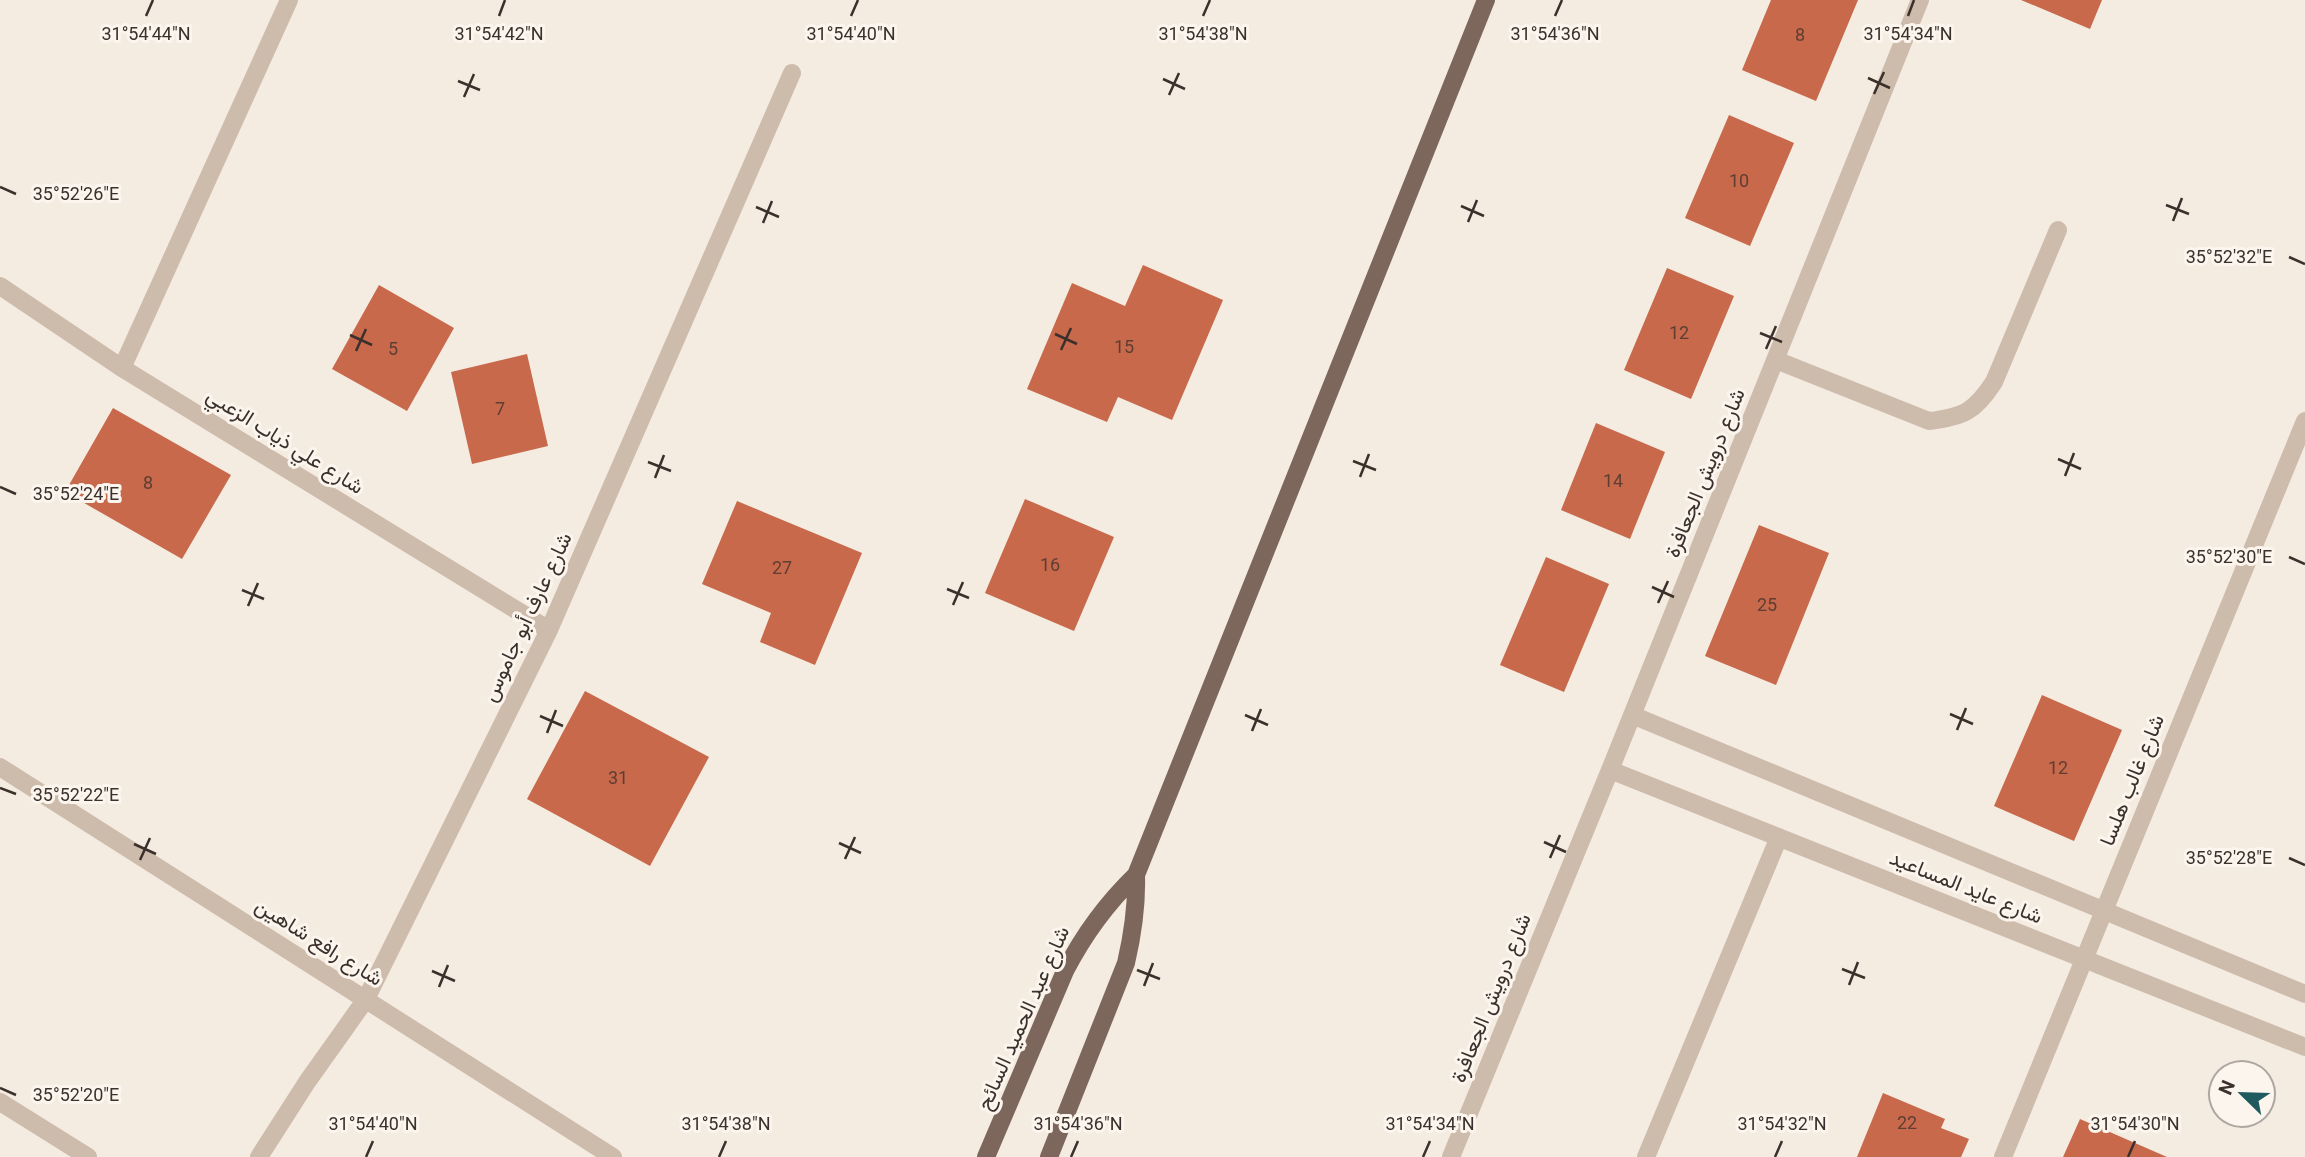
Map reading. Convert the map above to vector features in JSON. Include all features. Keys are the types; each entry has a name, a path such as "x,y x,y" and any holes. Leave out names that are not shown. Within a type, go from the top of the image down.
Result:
{"main road":[{"path":"1049,1157 1126,963 1137,905 1136,876 1486,0"},
{"name":"شارع عبد الحميد السائح","path":"986,1157 1065,971 1095,919 1136,876"}],"street":[{"path":"122,368 289,0"},
{"name":"شارع درويش الجعافرة","path":"1451,1157 1610,771 1920,0"},
{"name":"شارع عارف أبو جاموس","path":"258,1157 366,999 549,630 792,73"},
{"path":"1776,360 1929,421 1956,418 1979,404 1994,382 2059,230"},
{"name":"شارع علي ذياب الزعبي","path":"0,286 122,368 549,630"},
{"name":"شارع غالب هلسا","path":"2003,1157 2305,421"},
{"name":"شارع عايد المساعيد","path":"1632,715 2305,993"},
{"name":"شارع رافع شاهين","path":"0,767 613,1157"},
{"name":"شارع عايد المساعيد","path":"1610,771 2305,1047"},
{"path":"1646,1157 1779,837"},
{"path":"0,1102 88,1157"}],"building":[{"path":"1771,0 1858,0 1816,101 1742,70"},
{"path":"2021,0 2102,0 2090,29"},
{"path":"1729,115 1794,143 1750,246 1685,218"},
{"path":"1143,265 1223,300 1172,420 1118,397 1107,422 1027,389 1072,283 1125,306"},
{"path":"1667,268 1734,296 1691,399 1624,370"},
{"path":"379,285 454,328 407,411 332,369"},
{"path":"527,354 548,446 472,464 451,372"},
{"path":"113,408 231,475 182,559 65,492"},
{"path":"1596,423 1665,452 1630,539 1561,510"},
{"path":"1025,499 1114,537 1074,631 985,593"},
{"path":"737,501 862,553 815,665 760,642 771,613 702,584"},
{"path":"1759,525 1829,553 1776,685 1705,656"},
{"path":"1546,557 1609,584 1564,692 1500,665"},
{"path":"585,691 709,757 650,866 527,799"},
{"path":"2042,695 2122,730 2074,841 1994,806"},
{"path":"1883,1093 1945,1119 1941,1128 1969,1139 1961,1157 1857,1157"},
{"path":"2080,1119 2167,1157 2063,1157"}]}
